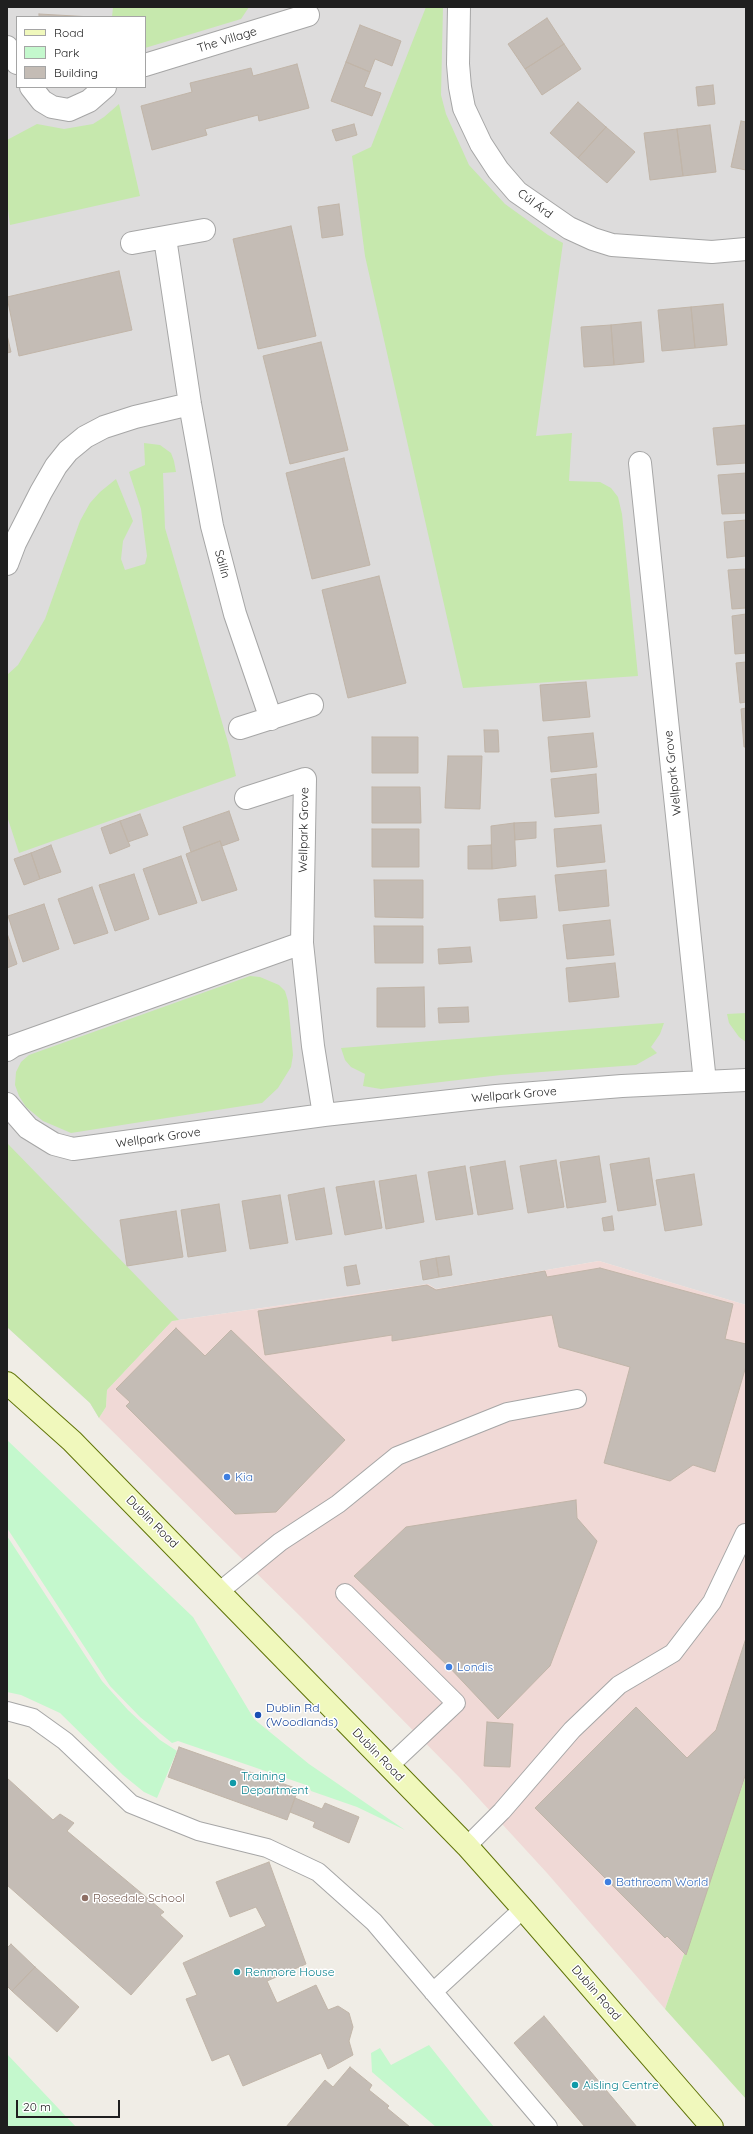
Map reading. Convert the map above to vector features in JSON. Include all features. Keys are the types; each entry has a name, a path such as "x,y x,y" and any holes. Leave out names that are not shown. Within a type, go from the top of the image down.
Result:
{"main road":[{"name":"Dublin Road","path":"7,1383 72,1441 220,1591 467,1846 712,2127"}],"street":[{"name":"Cúl Árd","path":"459,7 458,64 464,108 481,144 498,170 517,192 569,228 592,240 612,245 712,252 746,249"},
{"name":"The Village","path":"146,65 308,15"},
{"path":"7,47 16,61"},
{"path":"32,88 42,101 52,107 65,110 79,107 89,101 104,88"},
{"path":"132,243 204,230"},
{"name":"Sáilín","path":"165,238 190,404 212,526 237,621 271,719"},
{"path":"7,564 11,540 56,466 68,451 85,437 104,427 135,417 190,404"},
{"name":"Wellpark Grove","path":"640,463 705,1082"},
{"path":"240,728 312,706"},
{"name":"Wellpark Grove","path":"246,798 305,779 302,942 313,1046 324,1115"},
{"path":"7,1050 20,1043 302,942"},
{"name":"Wellpark Grove","path":"7,1104 28,1128 54,1144 73,1149 324,1115 496,1096 622,1086 746,1080"}],"lane":[{"path":"220,1591 280,1542 338,1504 396,1456 506,1412 577,1399"},
{"path":"467,1846 502,1811 572,1730 619,1685 673,1653 712,1602 745,1532"},
{"path":"345,1593 456,1703 389,1766"},
{"path":"7,1711 33,1718 65,1742 132,1804 198,1831 267,1848 318,1872 374,1922 548,2127"},
{"path":"433,1992 523,1909"}],"shaded area":[{"path":"7,7 746,7 746,1305 599,1261 436,1289 428,1284 172,1321 107,1390 99,1418 90,1403 7,1327"},
{"path":"599,1261 746,1305 746,1775 665,2009 547,1873 459,1777 303,1619 99,1418 106,1407 107,1390 172,1321 428,1284 436,1289"}],"green space":[{"path":"113,7 249,7 241,19 146,48 146,16 112,16"},
{"path":"426,7 443,7 441,95 446,114 469,165 505,204 548,235 563,243 536,436 572,433 569,481 600,482 611,488 618,497 622,514 638,676 463,688 365,256 352,156 371,147"},
{"path":"119,104 140,196 10,225 7,201 7,140 37,124 64,129 93,124"},
{"path":"144,443 160,445 171,453 174,461 176,472 163,473 165,528 229,746 236,776 19,853 7,816 7,675 18,665 45,619 80,521 90,503 100,492 116,479 133,521 123,541 121,559 125,570 145,564 147,556 141,509 129,472 145,465"},
{"path":"250,976 260,977 279,985 285,991 288,1001 293,1055 291,1067 278,1088 262,1103 71,1133 43,1121 26,1107 19,1096 15,1085 16,1072 21,1062 29,1055"},
{"path":"746,1013 746,1042 739,1037 729,1023 727,1014"},
{"path":"664,1023 660,1034 651,1047 657,1053 636,1065 501,1075 381,1089 363,1086 365,1074 351,1067 345,1060 341,1048"},
{"path":"7,1143 179,1320 172,1321 107,1390 106,1407 99,1418 90,1403 7,1327"},
{"path":"7,1440 193,1617 254,1719 309,1764 405,1830 357,1807 311,1791 309,1786 178,1741 172,1743 140,1717 110,1686 7,1528"},
{"path":"7,1536 102,1681 128,1710 160,1740 177,1751 157,1798 144,1792 123,1775 60,1713 21,1695 7,1692"},
{"path":"746,1775 746,2099 665,2009"},
{"path":"429,2045 494,2127 436,2127 372,2072 371,2053 380,2048 391,2065"},
{"path":"7,2054 76,2127 7,2127"}],"building":[{"path":"39,14 74,16 39,16"},
{"path":"547,18 564,44 525,69 508,44"},
{"path":"360,25 401,41 392,66 375,59 370,72 346,62"},
{"path":"564,44 581,69 542,95 525,69"},
{"path":"346,62 370,72 364,87 381,93 372,116 331,101"},
{"path":"297,64 309,108 259,121 258,115 205,129 207,135 152,150 141,106 192,92 190,83 251,68 253,76"},
{"path":"713,85 715,104 698,106 696,87"},
{"path":"578,102 606,127 578,158 550,133"},
{"path":"741,121 746,122 746,170 731,167"},
{"path":"354,124 357,135 336,141 332,130"},
{"path":"710,125 716,172 683,176 677,129"},
{"path":"606,127 635,152 607,183 578,158"},
{"path":"677,129 683,176 650,180 644,133"},
{"path":"339,204 343,235 322,238 318,207"},
{"path":"291,226 316,336 258,349 233,239"},
{"path":"119,271 132,330 19,356 7,297"},
{"path":"723,304 727,345 695,348 691,307"},
{"path":"691,307 695,348 662,351 658,310"},
{"path":"641,322 644,362 614,365 611,325"},
{"path":"611,325 614,365 584,367 581,327"},
{"path":"7,335 11,352 7,353"},
{"path":"321,342 348,450 290,464 263,356"},
{"path":"746,425 746,463 717,465 713,428"},
{"path":"344,458 370,565 312,579 286,473"},
{"path":"746,473 746,513 722,514 718,475"},
{"path":"746,520 746,556 727,558 724,522"},
{"path":"746,569 746,608 732,609 728,570"},
{"path":"379,576 406,683 348,698 322,590"},
{"path":"746,614 746,653 735,654 732,616"},
{"path":"746,662 746,702 740,703 736,663"},
{"path":"586,682 590,717 543,721 540,685"},
{"path":"746,708 746,747 744,747 741,709"},
{"path":"484,730 498,730 499,752 485,752"},
{"path":"593,733 597,767 551,772 548,737"},
{"path":"372,737 418,737 418,773 372,773"},
{"path":"448,756 482,756 480,809 445,808"},
{"path":"596,774 599,813 555,817 551,779"},
{"path":"372,787 420,787 421,823 372,823"},
{"path":"229,811 239,840 222,846 220,841 191,852 183,827"},
{"path":"140,814 148,835 128,842 120,821"},
{"path":"120,821 130,846 110,854 101,828"},
{"path":"536,822 536,838 515,840 514,823"},
{"path":"514,823 516,866 492,869 491,826"},
{"path":"601,825 605,862 557,867 554,829"},
{"path":"372,829 419,829 419,867 372,867"},
{"path":"220,841 237,890 202,901 186,854"},
{"path":"51,845 61,872 40,879 31,853"},
{"path":"491,845 492,869 468,869 468,846"},
{"path":"31,853 40,879 24,885 14,859"},
{"path":"181,856 197,903 159,915 143,869"},
{"path":"606,870 609,906 559,911 555,875"},
{"path":"134,874 149,919 115,931 99,885"},
{"path":"374,880 423,880 423,918 375,917"},
{"path":"92,887 108,933 74,944 58,899"},
{"path":"535,896 537,918 500,921 498,899"},
{"path":"44,904 59,949 23,962 8,916"},
{"path":"610,920 614,955 567,959 563,925"},
{"path":"374,926 423,926 423,963 375,963"},
{"path":"7,933 17,964 7,968"},
{"path":"470,947 472,962 439,964 438,949"},
{"path":"615,963 619,997 569,1002 566,968"},
{"path":"424,987 425,1027 377,1027 377,988"},
{"path":"468,1007 469,1022 439,1023 438,1008"},
{"path":"599,1156 606,1202 567,1208 560,1162"},
{"path":"649,1158 656,1205 618,1211 610,1164"},
{"path":"556,1160 564,1207 528,1213 520,1166"},
{"path":"505,1161 513,1209 478,1215 470,1167"},
{"path":"465,1166 473,1214 436,1220 428,1172"},
{"path":"694,1174 702,1225 665,1231 656,1180"},
{"path":"416,1175 424,1222 386,1229 379,1181"},
{"path":"374,1181 382,1228 345,1235 336,1187"},
{"path":"324,1188 332,1234 296,1240 288,1195"},
{"path":"280,1195 288,1243 250,1249 242,1201"},
{"path":"219,1204 226,1251 188,1257 181,1210"},
{"path":"176,1211 183,1257 127,1266 120,1220"},
{"path":"612,1216 614,1230 604,1231 602,1218"},
{"path":"449,1256 452,1275 439,1277 436,1258"},
{"path":"436,1258 439,1277 423,1280 420,1261"},
{"path":"356,1265 360,1284 347,1286 344,1267"},
{"path":"600,1268 733,1304 725,1339 746,1344 746,1366 715,1472 693,1465 670,1481 604,1463 630,1367 559,1347 552,1315 392,1341 392,1335 265,1355 258,1311 427,1285 436,1290 545,1271 547,1277"},
{"path":"176,1328 205,1356 231,1330 345,1440 276,1512 235,1514 126,1406 130,1402 116,1389"},
{"path":"576,1500 577,1518 597,1541 550,1666 498,1719 449,1667 354,1576 406,1527"},
{"path":"746,1638 746,1773 686,1955 667,1936 665,1938 535,1808 636,1707 687,1758 716,1730"},
{"path":"487,1722 513,1724 510,1767 484,1766"},
{"name":"Training Department","path":"179,1747 298,1789 287,1820 168,1777"},
{"name":"Rosedale School","path":"7,1778 53,1820 60,1814 74,1823 67,1831 164,1912 160,1915 183,1936 131,1995 7,1885"},
{"path":"295,1798 322,1809 325,1803 359,1817 349,1843 313,1827 315,1822 290,1812"},
{"name":"Renmore House","path":"269,1862 306,1964 267,1981 277,2003 316,1985 328,2010 338,2006 349,2013 353,2027 349,2041 353,2055 328,2069 321,2053 243,2086 229,2054 212,2061 186,1999 197,1995 183,1963 266,1926 256,1907 230,1917 216,1882"},
{"path":"11,1944 35,1967 12,1991 7,1986 7,1948"},
{"path":"35,1967 79,2007 57,2032 12,1991"},
{"name":"Aisling Centre","path":"544,2016 637,2127 585,2127 514,2043"},
{"path":"350,2067 372,2085 369,2090 389,2106 387,2108 410,2127 286,2127 325,2080 333,2087"}],"place":[{"name":"Kia","path":"227,1477"},
{"name":"Londis","path":"449,1667"},
{"name":"Dublin Rd (Woodlands)","path":"258,1715"},
{"name":"Training Department","path":"233,1783"},
{"name":"Bathroom World","path":"608,1882"},
{"name":"Rosedale School","path":"85,1898"},
{"name":"Renmore House","path":"237,1972"},
{"name":"Aisling Centre","path":"575,2085"}]}
